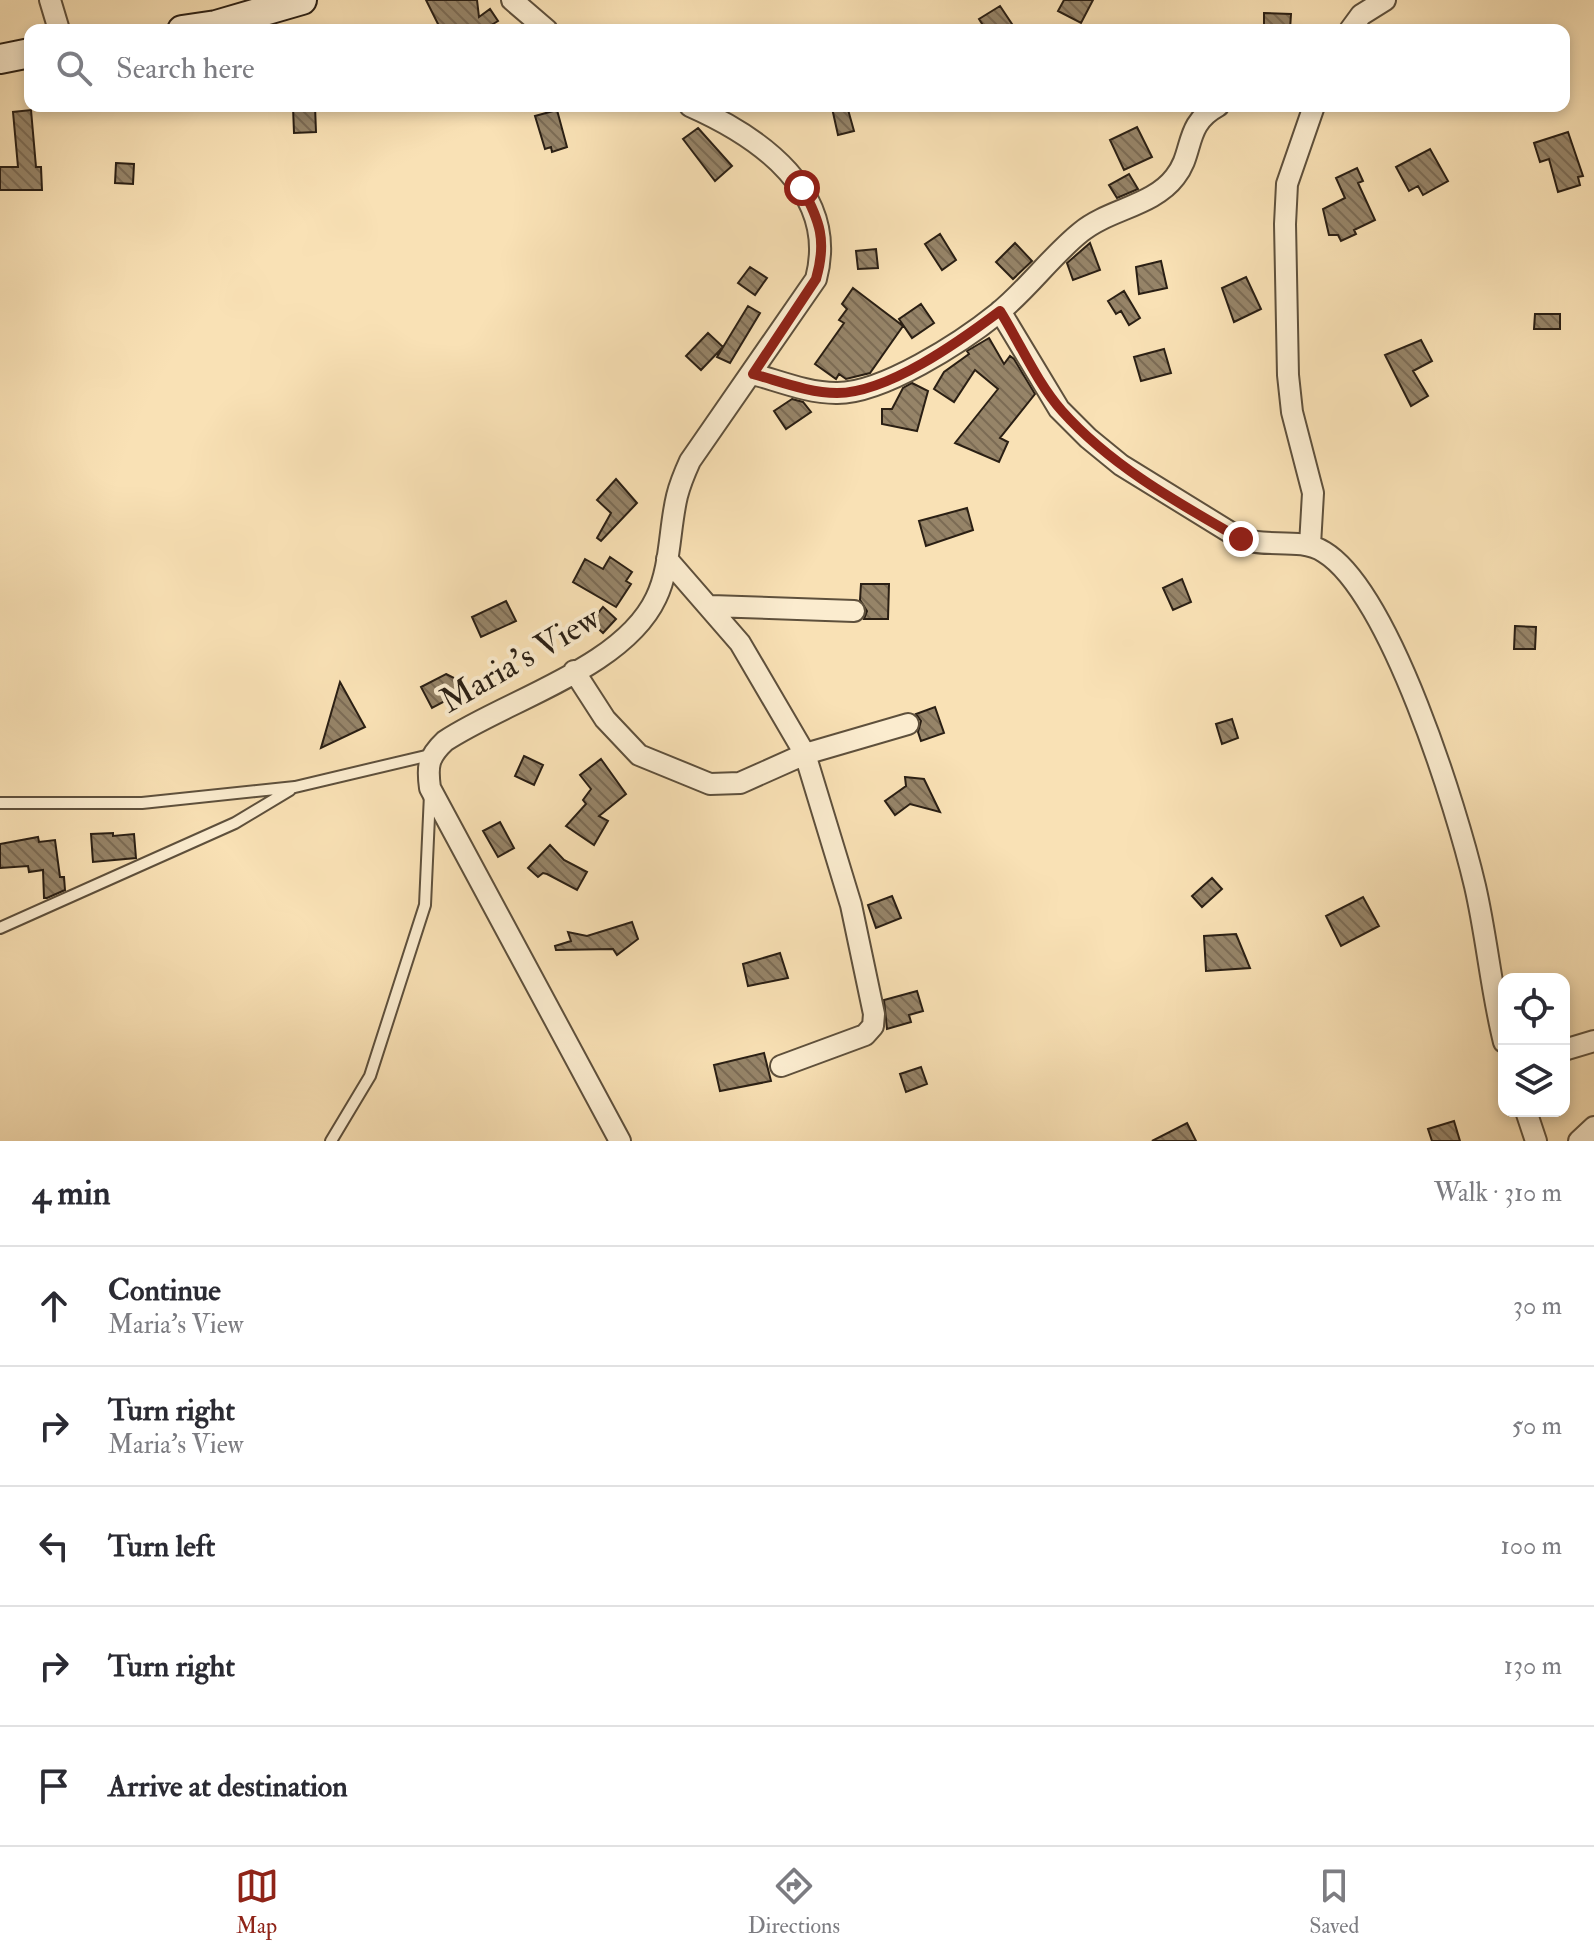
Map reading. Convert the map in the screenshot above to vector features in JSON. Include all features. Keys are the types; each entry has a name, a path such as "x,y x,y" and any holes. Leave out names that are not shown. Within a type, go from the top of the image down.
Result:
{"main road":[{"path":"219,24 273,5 302,0"},
{"path":"0,59 24,54"}],"street":[{"path":"50,0 57,24"},
{"path":"512,0 540,24"},
{"path":"1354,24 1361,15 1385,0"},
{"name":"Maria's View","path":"620,1141 430,788 427,766 430,755 471,724 616,646 642,620 657,598 667,559 677,494 690,461 816,279 820,264 819,221 802,188 777,160 746,136 701,112"},
{"path":"753,374 835,393 857,391 914,366 965,337 1000,311 1082,231 1110,213 1142,202 1177,176 1198,122 1210,112"},
{"path":"1310,545 1313,493 1292,412 1288,375 1285,224 1287,184 1312,112"},
{"path":"1000,311 1059,409 1121,465 1241,539 1261,545 1310,545 1340,564 1364,591 1399,661 1435,755 1474,883 1485,960 1498,1016"},
{"path":"667,559 711,606 765,681 805,754 851,905 874,1014 873,1026 865,1035 781,1066"},
{"path":"711,606 854,611"},
{"path":"574,671 605,719 639,755 710,784 740,783 805,754 908,724"},
{"path":"1570,1048 1594,1041"},
{"path":"1528,1117 1536,1141"},
{"path":"1579,1141 1594,1127"}],"lane":[{"path":"0,803 142,803 295,787 430,755"},
{"path":"0,928 235,823 295,787"},
{"path":"331,1141 370,1076 425,905 430,788"}],"building":[{"path":"426,0 477,0 479,17 490,9 498,21 493,24 438,24"},
{"path":"1064,0 1093,0 1081,23 1058,11"},
{"path":"1000,6 1012,24 982,24 979,19"},
{"path":"1264,13 1291,14 1290,24 1264,24"},
{"path":"13,112 31,112 36,167 41,167 42,190 0,190 0,167 18,167"},
{"path":"293,112 315,112 316,132 294,133"},
{"path":"558,112 567,147 552,152 551,147 545,149 535,116"},
{"path":"833,112 849,112 854,131 838,135"},
{"path":"1137,127 1152,157 1124,170 1110,140"},
{"path":"698,128 732,166 715,181 683,139"},
{"path":"1568,132 1583,176 1578,177 1580,185 1558,192 1549,159 1540,162 1534,143"},
{"path":"1430,149 1448,181 1423,195 1418,186 1409,191 1396,167"},
{"path":"116,163 134,164 133,184 115,183"},
{"path":"1357,168 1363,181 1358,183 1375,220 1354,230 1356,234 1341,241 1338,235 1329,235 1323,209 1345,198 1336,178"},
{"path":"1129,174 1138,189 1117,198 1109,185"},
{"path":"940,234 956,260 942,270 925,244"},
{"path":"1015,243 1032,261 1013,279 996,262"},
{"path":"1090,243 1100,270 1073,280 1067,263"},
{"path":"876,249 878,268 858,269 856,251"},
{"path":"1161,261 1167,288 1139,294 1136,267"},
{"path":"750,267 767,278 755,295 738,283"},
{"path":"1246,277 1261,309 1234,322 1222,288"},
{"path":"853,288 903,326 870,373 846,379 839,374 836,379 815,364 844,323 839,320 847,309 842,304"},
{"path":"1124,291 1140,318 1129,325 1121,311 1116,314 1108,301"},
{"path":"921,304 934,323 912,338 899,319"},
{"path":"748,306 760,313 730,363 717,357"},
{"path":"1535,314 1560,314 1560,329 1534,329"},
{"path":"708,333 723,347 701,370 686,356"},
{"path":"989,338 1004,364 1010,356 1014,359 1035,394 1000,438 1008,442 999,462 955,443 998,389 975,370 954,402 934,389 944,372 969,354 967,351"},
{"path":"1421,340 1432,361 1413,371 1428,396 1411,406 1385,355"},
{"path":"1164,349 1171,373 1141,381 1134,357"},
{"path":"912,383 928,391 917,431 882,424 882,409 892,409 903,388"},
{"path":"792,399 803,402 811,412 786,429 774,411"},
{"path":"616,479 637,503 601,541 597,538 611,513 597,500"},
{"path":"967,508 973,530 926,546 919,521"},
{"path":"610,557 632,572 626,581 631,584 616,607 573,582 585,559 603,569"},
{"path":"1182,579 1191,602 1173,610 1163,588"},
{"path":"861,584 889,584 888,619 864,619 867,611 860,600"},
{"path":"506,601 516,621 481,637 472,617"},
{"path":"603,607 616,619 603,633 591,622"},
{"path":"1515,626 1536,627 1535,649 1514,649"},
{"path":"446,674 462,682 460,693 432,708 421,687"},
{"path":"340,682 365,727 321,748"},
{"path":"935,707 944,733 921,741 918,732 921,721 916,714"},
{"path":"1232,719 1238,738 1222,744 1216,724"},
{"path":"524,756 543,765 534,785 515,776"},
{"path":"601,759 626,794 599,816 608,821 594,845 566,826 586,804 583,800 591,789 580,775"},
{"path":"905,777 924,779 940,812 910,804 895,815 885,801 906,786"},
{"path":"500,822 514,848 498,857 483,831"},
{"path":"113,833 113,836 134,834 136,858 93,862 91,834"},
{"path":"38,837 39,842 55,840 60,877 64,877 65,890 47,898 44,898 43,870 29,872 28,866 0,868 0,844"},
{"path":"550,845 564,860 587,872 577,890 547,874 538,877 528,868"},
{"path":"1212,878 1222,889 1202,907 1192,896"},
{"path":"892,896 901,918 876,928 868,905"},
{"path":"1363,897 1379,926 1341,946 1326,916"},
{"path":"632,922 638,939 617,955 613,949 556,950 555,946 571,941 568,932 587,936"},
{"path":"1236,934 1250,968 1206,971 1204,936"},
{"path":"780,953 788,978 748,986 743,964"},
{"path":"917,991 923,1011 909,1015 911,1022 887,1029 884,1000"},
{"path":"764,1053 771,1081 720,1091 714,1065"},
{"path":"921,1067 927,1084 906,1092 900,1074"},
{"path":"1454,1121 1460,1141 1432,1141 1428,1129"},
{"path":"1187,1123 1196,1141 1152,1141"}],"route":[{"path":"802,188 819,221 820,264 816,279 753,374 835,393 857,391 914,366 965,337 1000,311 1059,409 1088,438 1121,465 1241,539"}]}
